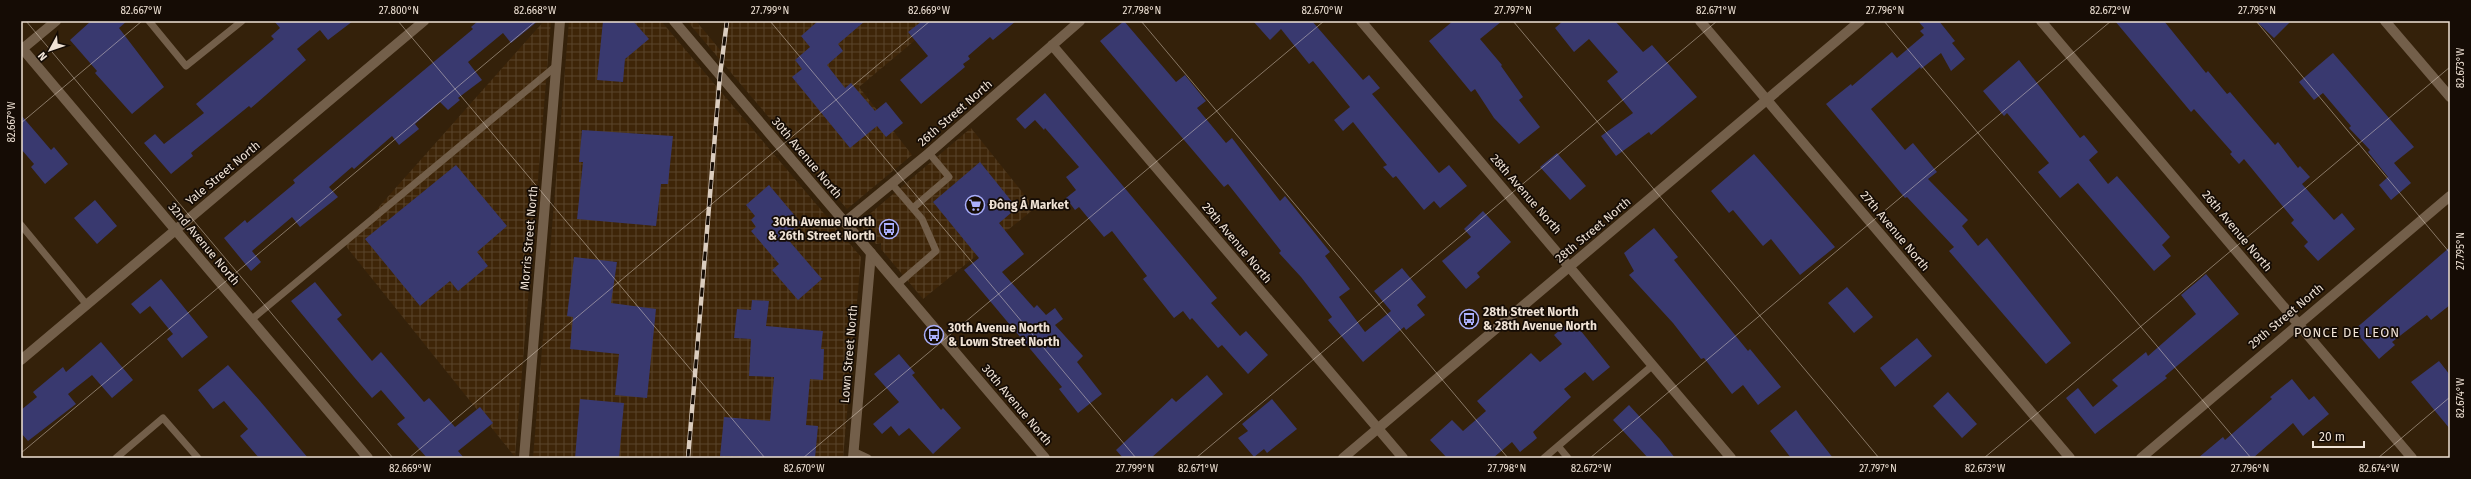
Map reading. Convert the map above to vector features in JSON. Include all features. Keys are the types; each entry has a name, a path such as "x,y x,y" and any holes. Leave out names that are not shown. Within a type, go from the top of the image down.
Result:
{"street":[{"path":"22,49 56,21"},
{"name":"Yale Street North","path":"21,360 424,21"},
{"name":"Morris Street North","path":"524,458 560,21"},
{"name":"30th Avenue North","path":"674,21 1045,458"},
{"name":"26th Street North","path":"845,222 930,153 1080,21"},
{"name":"28th Avenue North","path":"1361,21 1731,458"},
{"name":"27th Avenue North","path":"1700,21 2070,458"},
{"name":"28th Street North","path":"1343,458 1860,21"},
{"name":"26th Avenue North","path":"2042,21 2412,458"},
{"path":"2385,21 2450,97"},
{"name":"29th Avenue North","path":"1052,45 1403,458"},
{"name":"32nd Avenue North","path":"22,49 368,458"},
{"name":"29th Street North","path":"2141,458 2298,323 2450,196"},
{"name":"Lown Street North","path":"853,455 871,253"}],"lane":[{"path":"149,21 186,66 242,21"},
{"path":"252,320 556,66"},
{"path":"914,208 949,177 930,153"},
{"path":"892,184 922,219 936,251 898,284"},
{"path":"21,225 87,305"},
{"path":"1544,458 1653,365"},
{"path":"116,458 163,418 198,458"},
{"path":"1558,446 1568,458"},
{"path":"853,455 868,458"}],"shaded area":[{"path":"544,21 551,21 515,457 345,245"},
{"path":"569,21 661,21 861,257 843,458 533,458"},
{"path":"687,21 696,21 721,51 725,21 938,21 859,87 912,155 847,209"},
{"path":"971,128 1035,208 923,299 881,249 881,243 876,244 859,223"}],"building":[{"path":"91,21 127,21 119,28 164,87 132,114 95,73 97,71 70,40"},
{"path":"274,21 353,21 328,40 320,30 297,49 306,60 251,108 249,106 191,153 193,156 171,174 144,143 155,134 164,144 204,113 196,104 274,39 271,36 280,28"},
{"path":"478,21 538,21 511,43 503,33 468,62 482,80 458,98 460,100 448,110 440,102 415,124 419,129 399,145 392,136 354,169 352,167 329,187 338,197 300,227 292,217 252,251 261,262 251,271 224,238 245,220 247,223 295,183 293,180 473,29 471,27"},
{"path":"603,21 633,21 649,39 625,59 623,82 597,80"},
{"path":"818,21 865,21 838,44 843,51 827,65 845,88 851,83 875,111 886,102 903,123 886,137 877,126 850,148 792,77 802,69 795,60 810,47 801,36"},
{"path":"922,21 1016,21 993,40 990,37 968,56 970,59 963,64 965,67 921,104 900,80 928,56 908,32"},
{"path":"1124,21 1176,82 1185,75 1206,101 1197,108 1226,143 1232,138 1280,201 1285,196 1330,252 1325,256 1350,289 1339,297 1365,332 1391,311 1374,291 1402,268 1426,297 1417,305 1425,315 1406,330 1404,327 1363,362 1328,320 1332,317 1301,277 1279,253 1281,251 1228,184 1224,187 1100,41"},
{"path":"1253,21 1312,21 1363,80 1369,75 1380,88 1372,94 1439,173 1449,165 1467,186 1440,208 1434,201 1424,210 1396,176 1393,178 1383,167 1387,165 1353,122 1343,131 1334,120 1350,107 1313,61 1309,64 1281,29 1270,40"},
{"path":"1453,21 1502,21 1480,39 1502,65 1501,66 1523,97 1519,100 1540,127 1519,144 1494,118 1475,89 1471,92 1429,41"},
{"path":"1563,21 1615,21 1643,52 1652,45 1697,97 1651,135 1649,132 1616,156 1601,136 1633,113 1607,81 1618,72 1589,39 1574,52 1555,28"},
{"path":"1918,21 1939,21 1955,41 1952,43 1965,59 1951,71 1941,53 1921,69 1920,67 1871,109 1905,150 1913,143 1937,172 1928,179 1968,220 1962,226 1978,246 1987,238 2071,343 2046,364 1949,251 1954,247 1907,197 1905,198 1826,104 1851,84 1852,86 1892,52 1897,58 1924,35 1920,31 1924,28"},
{"path":"2115,21 2164,21 2206,73 2208,71 2227,94 2230,92 2275,145 2278,142 2298,168 2300,166 2310,177 2302,184 2334,220 2342,213 2355,229 2318,261 2304,246 2308,242 2291,223 2294,220 2244,159 2239,164 2230,154 2232,152 2194,109 2191,112"},
{"path":"2256,21 2291,21 2274,38"},
{"path":"2333,53 2414,147 2394,163 2411,183 2391,200 2379,185 2388,177 2368,152 2370,150 2349,128 2351,126 2323,93 2314,100 2299,82"},
{"path":"2019,60 2080,138 2084,135 2098,152 2089,160 2108,184 2117,176 2170,237 2162,245 2171,256 2154,271 2078,183 2060,198 2038,172 2049,163 2007,113 2004,116 1983,91"},
{"path":"1045,93 1217,298 1211,303 1240,336 1246,331 1268,355 1248,374 1222,345 1218,348 1192,318 1190,320 1183,311 1174,318 1143,279 1147,276 1112,231 1104,237 1079,207 1075,210 1066,198 1076,190 1066,177 1079,167 1045,128 1044,130 1035,120 1025,129 1016,119"},
{"path":"21,115 51,150 54,147 68,164 45,184 31,167 34,164 21,149"},
{"path":"582,130 673,136 668,184 661,184 656,226 577,219 583,162 579,162"},
{"path":"1557,153 1586,186 1570,200 1540,167"},
{"path":"1754,154 1835,247 1800,275 1771,239 1763,246 1733,210 1729,213 1711,191"},
{"path":"980,162 1017,208 999,223 1024,254 1002,272 1034,308 1037,305 1046,315 1055,308 1063,319 1055,325 1083,356 1077,362 1102,394 1078,413 1059,389 1062,387 964,270 979,258 933,202"},
{"path":"456,165 507,226 477,252 488,266 458,291 450,281 420,306 365,239"},
{"path":"769,185 801,223 785,236 822,279 798,300 772,270 779,264 751,231 756,227 751,220 755,216 746,205"},
{"path":"95,200 117,226 97,244 74,218"},
{"path":"1483,211 1511,242 1477,273 1480,277 1466,289 1442,261 1471,237 1464,229"},
{"path":"1654,228 1678,257 1674,260 1748,351 1750,349 1781,387 1758,405 1743,385 1732,394 1704,358 1701,359 1673,323 1629,275 1634,271 1624,253"},
{"path":"2450,247 2450,305 2431,320 2427,315 2392,342 2395,345 2379,359 2354,330"},
{"path":"574,257 617,262 611,303 656,309 647,398 615,395 619,354 570,349 573,317 567,316"},
{"path":"2206,274 2239,314 2165,376 2167,378 2095,434 2066,398 2078,388 2093,407 2118,386 2112,380 2146,352 2148,356 2196,314 2181,295"},
{"path":"161,279 208,337 182,358 167,339 173,334 150,306 140,314 131,304"},
{"path":"315,282 342,315 337,319 372,361 381,352 424,402 429,398 455,427 480,407 493,423 458,451 464,458 427,458 397,424 405,418 381,390 372,398 354,377 291,301"},
{"path":"1847,287 1873,317 1854,333 1828,303"},
{"path":"752,300 769,301 766,326 823,331 821,349 824,349 823,380 810,379 806,425 818,426 815,458 720,456 724,417 770,421 774,377 749,376 751,339 734,338 737,309 751,310"},
{"path":"1572,320 1610,367 1593,381 1585,372 1564,389 1571,397 1533,432 1537,438 1520,452 1512,442 1493,458 1447,458 1430,440 1452,420 1463,431 1486,411 1477,401 1531,353 1540,362 1562,344 1554,335"},
{"path":"1917,338 1932,356 1895,387 1880,368"},
{"path":"101,342 133,380 112,398 92,375 68,394 76,404 28,441 21,433 21,410 37,397 33,392 63,367 66,372"},
{"path":"899,354 915,373 912,375 941,410 943,408 961,428 933,454 909,428 899,436 891,426 882,434 873,424 899,402 874,374"},
{"path":"2439,361 2450,375 2450,429 2411,382"},
{"path":"228,365 308,458 259,458 240,436 248,429 224,401 213,409 198,390"},
{"path":"1207,375 1223,394 1151,458 1123,458 1116,450 1172,398 1176,402"},
{"path":"2292,379 2309,400 2314,396 2329,414 2303,436 2293,423 2253,458 2198,458 2223,437 2225,440 2272,399 2270,397"},
{"path":"1948,392 1977,424 1962,438 1933,406"},
{"path":"580,399 624,403 619,458 575,458"},
{"path":"1272,399 1297,429 1267,453 1264,449 1254,457 1238,438 1248,431 1242,424"},
{"path":"1629,405 1675,458 1648,458 1613,420"},
{"path":"1796,410 1833,458 1791,458 1770,431"}],"railway":[{"path":"688,458 720,75 727,21"}],"place":[{"name":"Đông Á Market","path":"975,205"},
{"name":"30th Avenue North & 26th Street North","path":"889,229"},
{"name":"28th Street North & 28th Avenue North","path":"1469,319"},
{"name":"30th Avenue North & Lown Street North","path":"934,335"}],"district":[{"name":"PONCE DE LEON","path":"2347,332"}]}
